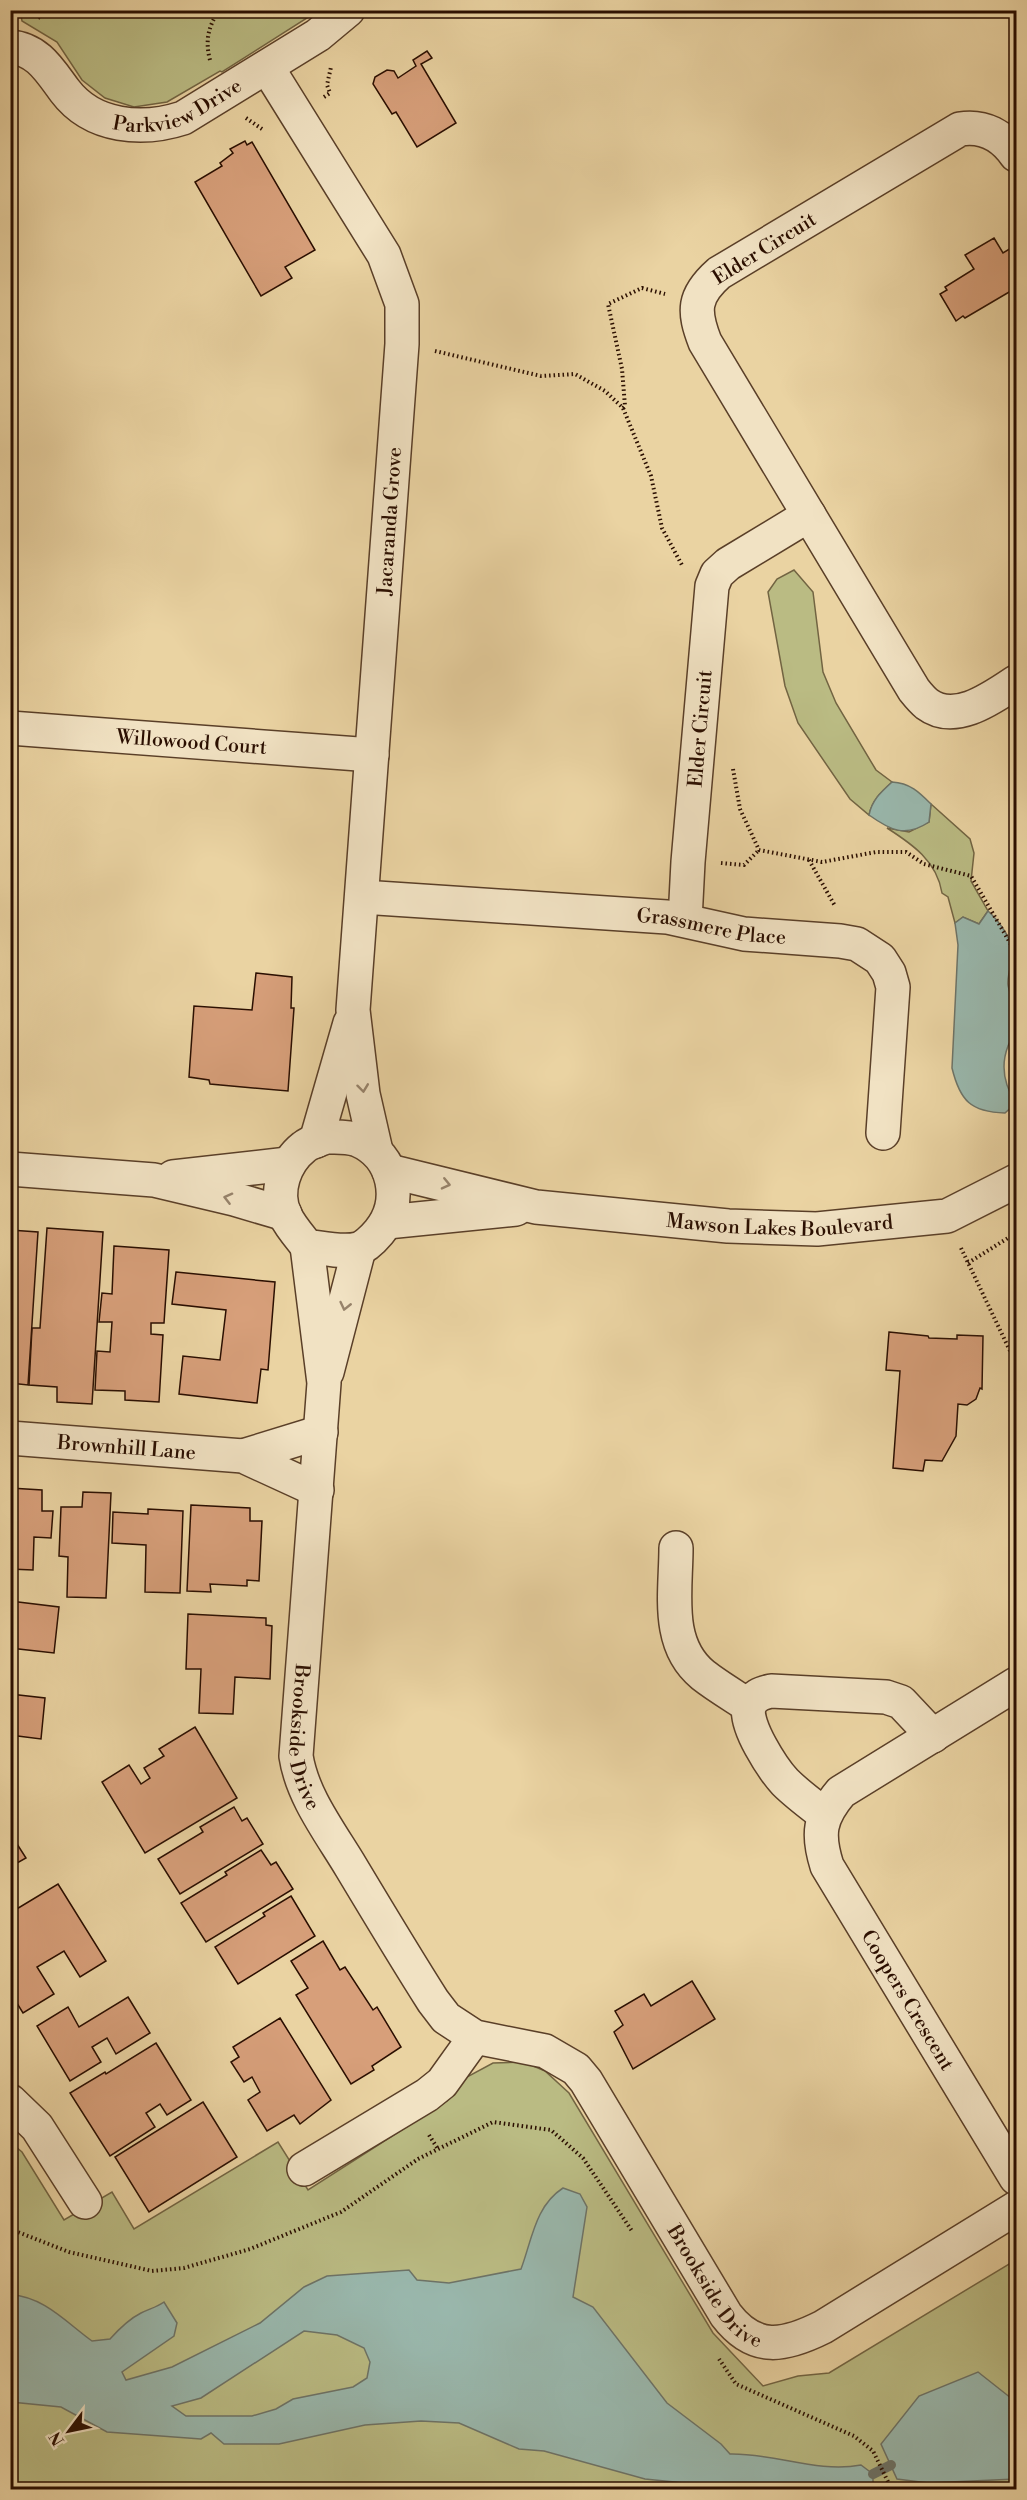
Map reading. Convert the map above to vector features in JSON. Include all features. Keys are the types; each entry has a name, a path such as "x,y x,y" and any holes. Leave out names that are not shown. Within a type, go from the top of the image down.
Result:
{"street":[{"name":"Parkview Drive","path":"10,47 19,47 36,55 50,69 66,92 81,106 102,118 119,124 142,126 167,123 183,118 318,36 348,10"},
{"name":"Jacaranda Grove","path":"267,67 384,255 402,304 402,344 354,1010 363,1094 382,1161"},
{"name":"Elder Circuit","path":"1017,155 1006,141 990,132 972,127 960,129 719,273 706,284 697,304 697,321 705,342 914,690 927,704 942,711 960,711 990,699 1017,682"},
{"name":"Elder Circuit","path":"686,920 689,850 712,586 717,574 728,564 809,515"},
{"name":"Willowood Court","path":"10,728 372,755"},
{"name":"Grassmere Place","path":"362,897 667,917 744,934 857,944 880,959 889,973 893,987 883,1133"},
{"name":"Jacaranda Grove","path":"316,1141 354,1010"},
{"path":"326,1137 358,1140 382,1161 394,1186 391,1211 387,1222 359,1249 340,1250 307,1246 285,1214 281,1201 282,1179 288,1164 305,1146 316,1141 326,1137"},
{"name":"Mawson Lakes Boulevard","path":"382,1161 536,1207 728,1226 817,1229 947,1216 1017,1181"},
{"path":"153,1180 288,1164"},
{"path":"10,1169 153,1180 234,1199 285,1214"},
{"name":"Mawson Lakes Boulevard","path":"387,1222 536,1207"},
{"name":"Brookside Drive","path":"307,1246 324,1383 296,1756 298,1772 302,1784 325,1824 433,2001 446,2018 475,2037 545,2050 576,2069 586,2081 726,2315 746,2335 763,2342 794,2341 823,2327 1017,2208"},
{"name":"Brookside Drive","path":"324,1383 340,1329 359,1249"},
{"name":"Brownhill Lane","path":"243,1456 321,1432"},
{"name":"Brownhill Lane","path":"10,1438 243,1456 316,1490"},
{"path":"676,1548 676,1632 681,1647 702,1674 749,1706"},
{"name":"Coopers Crescent","path":"1017,1684 841,1792 829,1807 821,1827 821,1847 827,1866 1017,2178"},
{"path":"825,1815 786,1782 770,1761 750,1722 749,1706 757,1695 771,1690 886,1697 901,1702 933,1736"},
{"path":"304,2169 427,2095 442,2083 475,2037"},
{"path":"10,2102 38,2127 85,2202"}],"path":[{"path":"38,18 50,10"},
{"path":"623,408 625,406 622,369 608,304 642,288 697,304"},
{"path":"709,863 744,865 759,850"},
{"path":"809,859 836,907"},
{"path":"947,1216 1011,1353 1017,1379"},
{"path":"968,1263 1017,1233"},
{"path":"10,2229 69,2252 152,2271 184,2268 250,2249 341,2212 418,2159 493,2122 551,2130 583,2158 634,2233"},
{"path":"717,2356 736,2384 854,2436 873,2451 890,2488"}],"green space":[{"path":"20,10 318,11 222,72 220,71 167,102 134,107 105,98 82,80 57,42 22,21"},
{"path":"794,570 813,592 823,672 836,703 876,770 892,782 875,801 869,815 850,799 798,723 785,686 768,592 777,579"},
{"path":"931,804 970,839 974,853 971,881 988,911 979,924 963,917 955,923 948,897 942,893 935,872 929,863 914,847 887,828 909,832 929,822"},
{"path":"524,2062 545,2071 569,2093 713,2333 763,2386 798,2376 829,2373 1014,2261 1016,2266 1016,2489 11,2489 10,2142 22,2152 64,2220 112,2192 134,2229 278,2142 308,2190 447,2101 465,2078 493,2063"}],"shaded area":[{"path":"892,782 909,786 931,804 929,822 905,831 884,825 869,815 875,801"},
{"path":"988,911 1005,932 1013,952 1008,985 1017,1025 1004,1061 1004,1076 1016,1103 1005,1113 984,1110 969,1102 959,1089 952,1068 958,945 955,923 963,917 979,924"},
{"path":"563,2188 580,2194 587,2207 573,2297 593,2307 667,2403 721,2444 730,2454 763,2456 828,2467 861,2465 873,2474 873,2483 869,2489 743,2489 645,2479 544,2451 519,2449 459,2423 421,2421 365,2425 279,2444 224,2444 211,2433 201,2439 107,2432 61,2407 11,2402 11,2295 34,2300 44,2305 92,2341 110,2339 132,2318 164,2302 177,2323 174,2336 122,2372 126,2380 172,2367 260,2323 304,2287 327,2276 409,2270 417,2280 449,2283 521,2269 540,2214 554,2195","holes":["304,2331 337,2335 364,2348 370,2362 367,2378 353,2387 293,2399 276,2409 252,2416 186,2416 172,2406 201,2398"]},
{"path":"978,2372 1016,2402 1016,2479 928,2483 897,2479 881,2444 919,2396"}],"building":[{"path":"427,51 432,58 421,64 456,123 417,147 396,112 392,114 373,84 375,77 387,70 394,71 398,78 416,66 413,60"},
{"path":"245,141 247,145 252,142 315,250 285,267 292,278 261,296 195,182 222,166 220,163 233,153 230,149"},
{"path":"994,238 1003,253 1011,248 1016,258 1016,288 956,321 940,294 947,290 945,287 974,269 965,255"},
{"path":"256,973 292,977 291,1008 294,1008 288,1091 210,1084 209,1080 189,1077 194,1006 252,1010"},
{"path":"47,1228 103,1232 92,1404 57,1402 57,1387 29,1385 32,1328 40,1328"},
{"path":"10,1230 38,1232 28,1385 10,1383"},
{"path":"114,1246 169,1250 164,1323 151,1323 151,1334 163,1335 159,1402 125,1400 125,1391 95,1390 97,1351 110,1352 112,1322 99,1322 102,1293 112,1294"},
{"path":"176,1272 275,1282 268,1370 261,1369 257,1403 179,1394 183,1356 220,1360 226,1310 172,1304"},
{"path":"889,1332 928,1336 929,1338 957,1339 957,1335 983,1336 982,1389 980,1388 976,1399 967,1405 958,1404 956,1436 942,1461 925,1460 923,1471 893,1468 900,1371 886,1370"},
{"path":"10,1488 42,1490 42,1511 53,1511 51,1538 34,1537 33,1570 10,1569"},
{"path":"83,1492 111,1493 106,1598 67,1597 68,1557 59,1556 61,1507 82,1507"},
{"path":"191,1505 250,1508 250,1521 262,1521 259,1581 247,1580 247,1586 210,1584 211,1592 187,1591"},
{"path":"148,1509 183,1511 180,1593 145,1592 146,1545 112,1543 113,1512 148,1514"},
{"path":"10,1601 59,1607 54,1653 10,1648"},
{"path":"188,1614 266,1618 266,1625 272,1626 270,1679 235,1677 233,1714 199,1713 201,1669 186,1669"},
{"path":"10,1694 45,1698 41,1739 10,1735"},
{"path":"195,1727 237,1798 145,1853 102,1782 129,1765 141,1784 150,1778 144,1768 164,1756 159,1749"},
{"path":"234,1807 242,1821 247,1818 263,1844 180,1894 158,1859 203,1832 200,1827"},
{"path":"10,1833 26,1858 10,1867"},
{"path":"261,1850 271,1865 276,1862 293,1889 206,1942 181,1903 227,1875 225,1872"},
{"path":"58,1884 106,1961 80,1977 64,1951 37,1967 54,1994 23,2013 10,1992 10,1913"},
{"path":"291,1896 315,1936 238,1984 215,1947 265,1916 263,1913"},
{"path":"323,1941 340,1970 345,1967 373,2010 377,2007 401,2047 372,2066 374,2070 351,2084 296,1995 308,1988 291,1961"},
{"path":"692,1981 715,2019 633,2069 614,2032 623,2025 615,2011 644,1994 651,2006"},
{"path":"128,1997 150,2033 116,2054 107,2038 92,2047 101,2062 70,2081 37,2026 68,2007 79,2027"},
{"path":"280,2018 331,2100 300,2124 294,2115 267,2131 248,2100 260,2092 252,2077 244,2082 231,2062 239,2057 233,2047"},
{"path":"156,2043 191,2100 167,2115 160,2104 146,2113 155,2127 110,2156 70,2093"},
{"path":"203,2102 237,2157 149,2212 115,2157"}],"waterway":[{"path":"873,2474 891,2465"}]}
